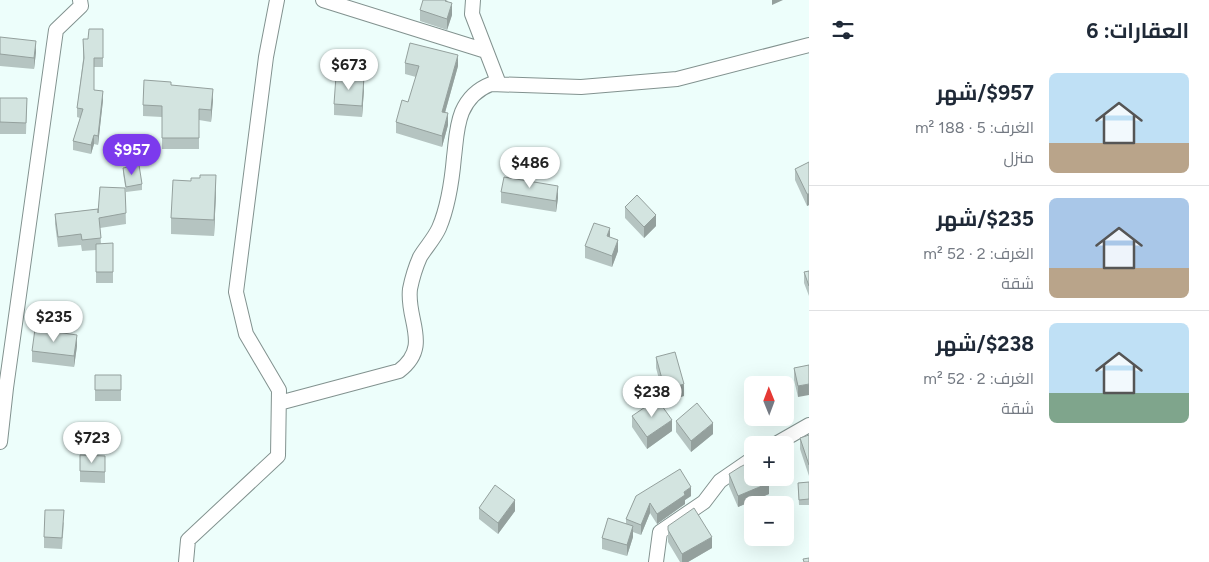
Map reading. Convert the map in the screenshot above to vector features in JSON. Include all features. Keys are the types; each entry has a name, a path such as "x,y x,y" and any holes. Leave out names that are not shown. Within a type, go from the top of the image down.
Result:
{"street":[{"path":"0,442 4,368 56,30 81,6 80,0"},
{"path":"186,562 188,540 278,456 279,390 246,334 236,292 266,57 277,0"},
{"path":"323,0 486,51"},
{"path":"473,0 472,14 499,84"},
{"path":"278,403 400,371 407,365 417,344 410,290 421,256 434,237 445,208 460,119 469,100 480,88 491,84 581,87 677,79 809,45"},
{"path":"790,436 809,425"},
{"path":"656,562 660,532 704,502 720,481 744,464"}],"building":[{"path":"423,0 446,0 452,3 447,19 420,10"},
{"path":"89,29 103,29 103,58 94,58 94,90 103,91 98,136 94,135 91,145 73,141 83,109 77,108 84,58 83,39 88,39"},
{"path":"0,37 36,41 34,58 0,54"},
{"path":"410,43 458,55 442,112 448,113 442,136 396,122 402,100 408,102 419,66 405,63"},
{"path":"336,76 364,77 362,106 334,104"},
{"path":"144,80 171,82 171,85 213,89 211,110 199,109 199,138 162,138 162,106 143,105"},
{"path":"0,98 27,98 26,123 0,122"},
{"path":"809,162 809,194 807,194 795,169"},
{"path":"139,165 142,184 126,187 123,168"},
{"path":"200,175 216,175 214,220 171,218 173,180 191,181 191,178 200,178"},
{"path":"504,177 558,186 556,201 501,192"},
{"path":"100,187 125,188 126,213 99,218 101,238 82,240 81,234 58,237 55,214 98,209 98,213"},
{"path":"637,195 656,215 644,227 625,207"},
{"path":"594,223 610,228 607,236 618,240 612,256 585,246"},
{"path":"113,243 113,272 96,272 96,244"},
{"path":"809,271 809,286 804,272"},
{"path":"35,329 77,335 74,356 32,351"},
{"path":"675,352 684,384 665,390 656,357"},
{"path":"809,365 809,384 798,386 794,368"},
{"path":"95,375 121,375 121,390 95,390"},
{"path":"657,399 672,420 647,437 632,416"},
{"path":"697,403 713,423 691,441 676,421"},
{"path":"809,435 809,465 800,438"},
{"path":"80,455 105,456 105,472 80,471"},
{"path":"744,465 744,486 762,486 738,496 729,474"},
{"path":"680,469 691,487 684,492 685,495 657,514 650,503 641,525 626,519 636,496"},
{"path":"809,482 809,499 799,500 798,483"},
{"path":"495,485 515,500 498,523 479,508"},
{"path":"694,508 712,537 682,554 668,530 668,526"},
{"path":"45,510 64,510 62,538 44,537"},
{"path":"608,518 633,526 627,545 602,538"},
{"path":"809,558 809,562 804,562 803,559"}]}
